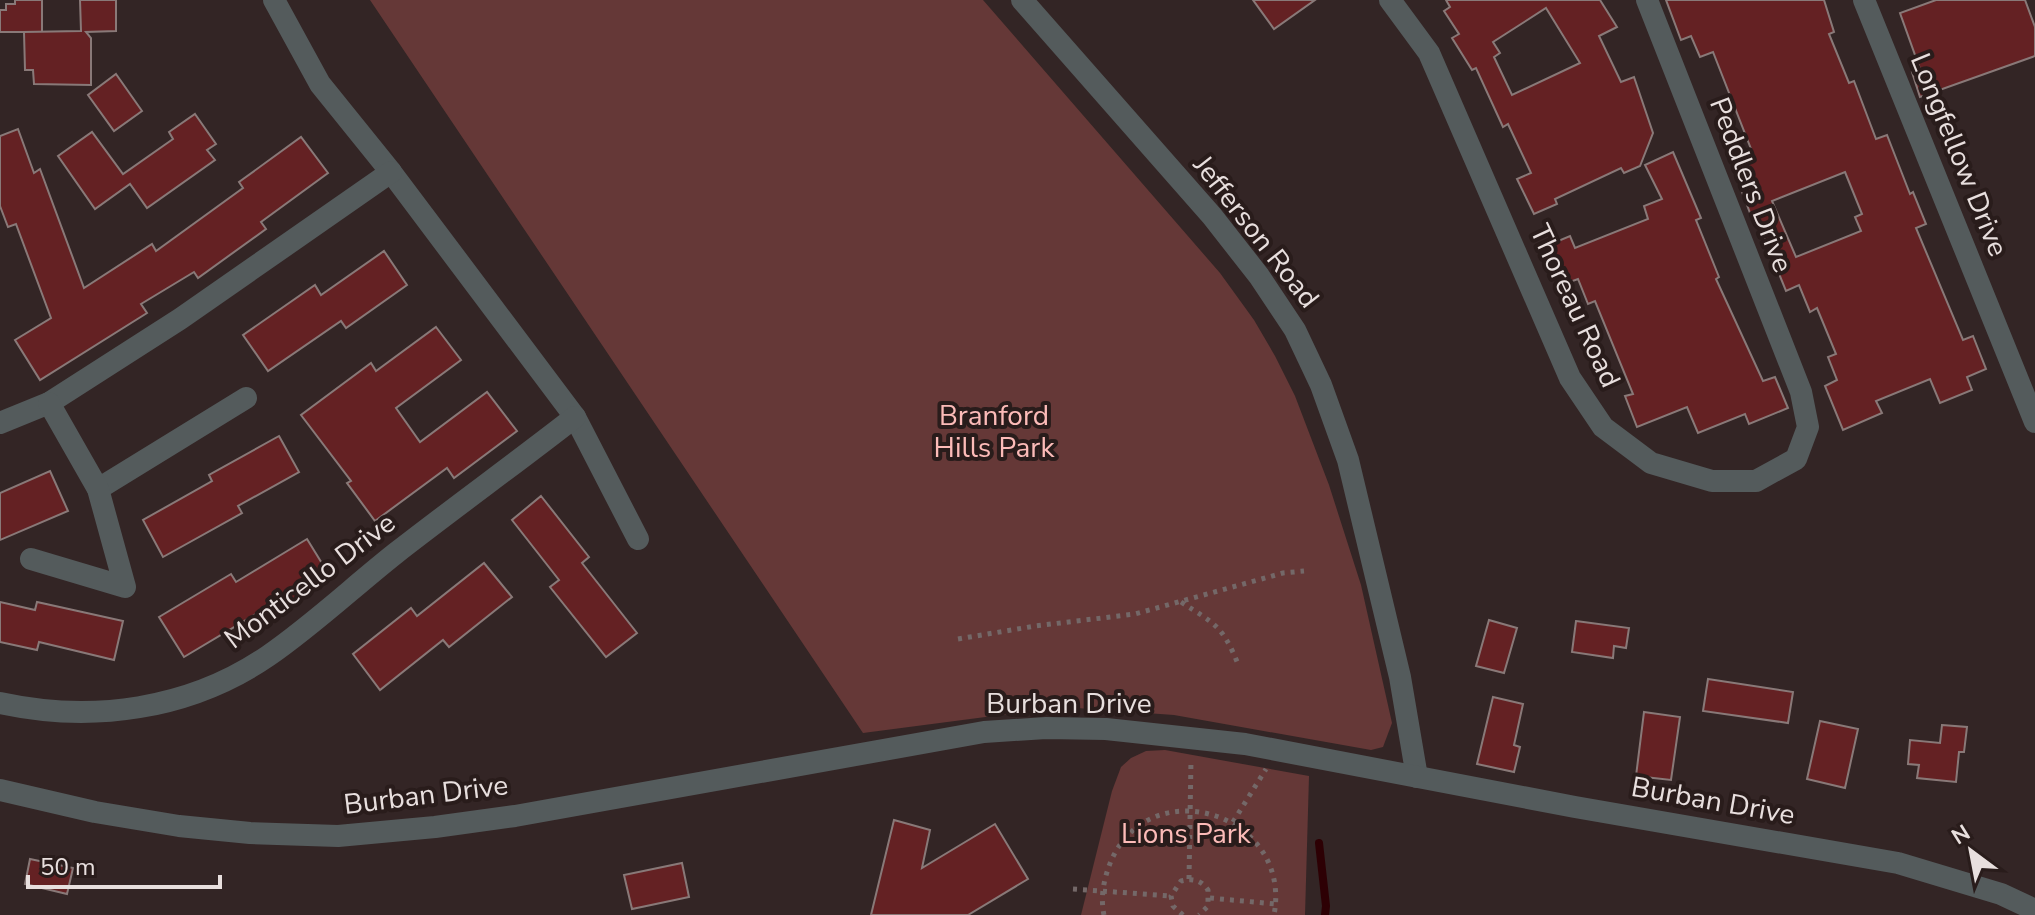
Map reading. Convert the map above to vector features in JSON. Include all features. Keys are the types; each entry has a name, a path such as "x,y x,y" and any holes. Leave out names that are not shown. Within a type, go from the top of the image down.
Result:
{"street":[{"path":"274,0 320,84 391,172 575,417 638,539"},
{"name":"Jefferson Road","path":"1022,0 1212,216 1259,276 1295,330 1321,385 1348,460 1410,722 1417,777"},
{"name":"Thoreau Road","path":"1390,0 1429,53 1570,378 1603,427 1651,463 1712,481 1756,481 1796,459 1808,427 1801,392"},
{"name":"Peddlers Drive","path":"1647,0 1801,392"},
{"name":"Longfellow Drive","path":"1864,0 2035,422"},
{"path":"0,423 49,403 180,319 391,172"},
{"path":"98,489 246,398"},
{"path":"31,559 125,587 98,489 49,403"},
{"name":"Monticello Drive","path":"0,703 32,710 88,713 148,706 221,683 268,656 395,554 575,417"},
{"name":"Burban Drive","path":"0,790 95,812 179,826 250,833 338,836 515,816 984,732 1046,728 1106,729 1194,737 1278,751 1898,863 1988,890 2035,910"}],"path":[{"path":"958,639 1135,614 1283,573 1304,571"},
{"path":"1181,601 1213,620 1224,633 1238,664"},
{"path":"1189,879 1194,737"},
{"path":"1233,822 1278,751"},
{"path":"1104,915 1102,891 1113,856 1138,828 1154,818 1190,811 1205,812 1233,822 1247,832 1273,872 1274,915"},
{"path":"1183,915 1173,906 1171,896 1181,881 1189,879 1204,884 1210,898 1208,906 1199,915"},
{"path":"1073,889 1171,896"},
{"path":"1210,898 1276,904"}],"green space":[{"name":"Branford Hills Park","path":"370,0 983,0 1220,273 1275,356 1295,396 1329,485 1361,585 1392,723 1383,747 1371,750 1174,715 1063,707 863,733"},
{"name":"Lions Park","path":"1165,750 1309,776 1305,915 1081,915 1112,791 1121,767 1146,751"}],"building":[{"path":"15,0 42,0 42,32 0,32 0,10 6,10 6,4 15,4"},
{"path":"80,0 116,0 116,31 86,32 91,38 91,85 34,84 33,70 25,70 24,32 81,31"},
{"path":"1253,0 1315,0 1274,29"},
{"path":"1446,0 1600,0 1617,27 1599,36 1621,82 1634,77 1653,133 1640,166 1624,173 1621,168 1555,199 1557,204 1534,214 1517,179 1531,173 1508,124 1503,127 1476,68 1472,70 1452,38 1459,34 1444,11 1450,7","holes":["1546,8 1580,63 1512,95 1494,57 1500,53 1493,42"]},
{"path":"1666,0 1824,0 1834,32 1829,34 1849,83 1854,81 1876,139 1887,135 1910,194 1913,192 1926,224 1916,228 1963,340 1973,336 1986,369 1967,377 1972,390 1940,403 1930,379 1876,401 1882,413 1843,430 1825,386 1837,380 1828,357 1836,354 1817,308 1810,312 1799,285 1786,291 1739,184 1749,180 1745,171 1750,169 1743,152 1751,149 1713,52 1700,57 1691,36 1681,40","holes":["1845,172 1862,214 1855,217 1861,231 1796,257 1772,201"]},
{"path":"1936,0 2025,0 2035,27 2035,56 1920,97 1912,72 1920,69 1900,13"},
{"path":"116,74 142,111 114,131 88,95"},
{"path":"195,114 216,144 207,150 215,160 147,208 130,184 95,209 58,156 92,132 123,174 173,139 169,132"},
{"path":"18,129 34,173 40,169 84,288 152,244 156,251 243,188 239,182 301,137 328,173 261,222 266,229 198,278 194,272 141,304 147,313 40,380 15,340 51,318 16,224 8,227 0,206 0,136"},
{"path":"1673,152 1701,218 1696,220 1719,277 1716,279 1763,381 1775,377 1788,408 1749,424 1745,414 1698,433 1687,407 1637,427 1625,396 1633,394 1595,301 1588,304 1578,279 1567,283 1551,244 1570,236 1575,248 1648,219 1644,206 1662,199 1645,165"},
{"path":"384,251 407,285 346,328 341,321 268,371 243,335 315,285 321,295"},
{"path":"436,327 461,360 396,408 420,442 487,392 517,431 454,478 447,468 375,521 347,483 351,481 301,415 371,363 376,371"},
{"path":"279,436 299,472 238,506 242,513 163,557 143,520 212,481 209,475"},
{"path":"50,471 68,511 0,540 0,493"},
{"path":"541,496 589,557 582,563 637,633 606,657 550,587 559,580 512,520"},
{"path":"307,539 331,578 260,621 256,614 184,657 159,617 231,574 236,582"},
{"path":"484,563 512,597 449,647 443,640 380,690 353,654 411,608 417,616"},
{"path":"0,602 35,610 37,602 123,621 114,660 39,642 37,650 0,642"},
{"path":"1489,620 1517,628 1504,673 1476,666"},
{"path":"1576,621 1629,628 1626,648 1614,646 1613,658 1572,652"},
{"path":"1708,679 1793,692 1788,723 1703,711"},
{"path":"1493,697 1523,704 1514,745 1520,747 1514,772 1477,764"},
{"path":"1644,712 1680,717 1671,780 1636,776"},
{"path":"1820,721 1858,729 1845,788 1807,779"},
{"path":"1942,725 1967,727 1964,752 1959,752 1956,782 1917,778 1919,765 1908,764 1910,740 1940,743"},
{"path":"894,820 930,830 922,868 995,824 1028,879 968,915 871,915"},
{"path":"30,859 73,868 67,894 25,884"},
{"path":"682,863 689,897 632,909 624,875"}],"waterway":[{"path":"1319,843 1325,915"}]}
